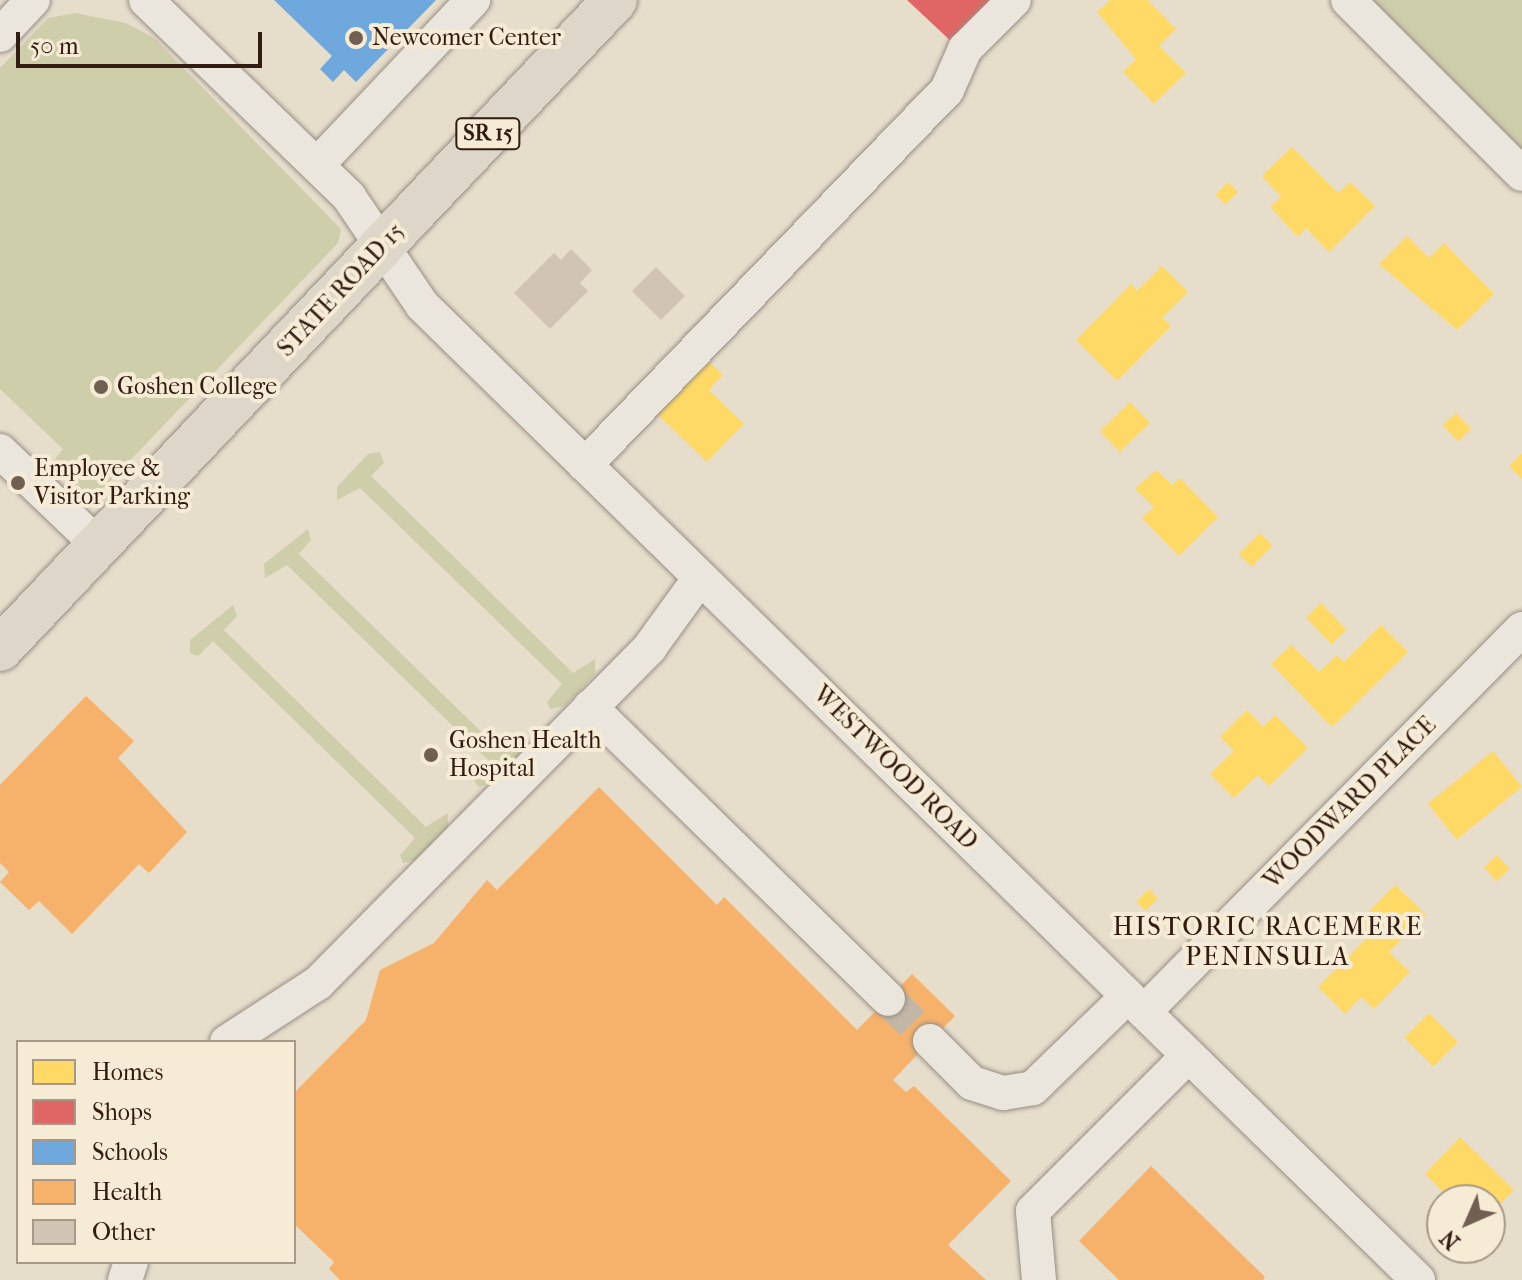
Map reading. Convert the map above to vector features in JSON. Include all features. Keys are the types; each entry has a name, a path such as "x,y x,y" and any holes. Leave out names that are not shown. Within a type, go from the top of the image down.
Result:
{"main road":[{"name":"STATE ROAD 15","path":"0,649 615,0"}],"street":[{"path":"0,35 33,0"},
{"name":"WESTWOOD ROAD","path":"146,0 349,197 380,248 422,305 1416,1280"},
{"path":"318,164 473,0"},
{"path":"585,465 947,90 965,49 1014,0"},
{"path":"1348,0 1522,174"},
{"path":"0,451 99,546"},
{"path":"230,1040 318,983 650,647 700,578"},
{"name":"WOODWARD PLACE","path":"930,1041 972,1083 1003,1093 1033,1088 1136,1004 1522,629"},
{"path":"590,707 888,999"},
{"path":"1039,1280 1033,1211 1188,1056"}],"green space":[{"path":"1348,0 1522,0 1522,174"},
{"name":"Goshen College","path":"75,13 126,23 154,38 341,229 338,243 98,494 84,496 48,468 63,449 0,389 0,68 48,18"},
{"path":"380,452 384,463 371,476 573,673 595,659 595,674 565,706 550,709 547,702 562,684 360,488 337,500 337,487 368,454"},
{"path":"308,529 311,540 299,554 501,751 523,737 523,751 493,783 478,787 474,780 490,762 287,565 265,578 264,564"},
{"path":"233,605 237,616 224,630 426,827 448,813 448,828 418,859 403,863 400,855 415,838 213,641 198,656 190,653 190,640"}],"building: Homes":[{"path":"1110,0 1148,0 1176,29 1159,46 1186,73 1154,104 1123,72 1136,59 1097,12"},
{"path":"1292,147 1338,193 1350,182 1375,206 1329,252 1306,228 1298,237 1270,207 1281,197 1262,176"},
{"path":"1228,182 1238,192 1225,205 1215,195"},
{"path":"1407,236 1429,258 1444,243 1494,294 1457,330 1379,264"},
{"path":"1162,266 1188,292 1162,318 1171,326 1117,381 1076,340 1131,284 1137,291"},
{"path":"703,356 723,375 709,390 744,424 707,462 652,409"},
{"path":"1130,402 1150,423 1120,452 1100,431"},
{"path":"1456,413 1471,429 1458,441 1443,425"},
{"path":"1522,453 1522,479 1509,466"},
{"path":"1156,470 1172,485 1180,478 1218,517 1179,556 1142,518 1154,507 1135,489"},
{"path":"1260,533 1273,546 1252,567 1239,554"},
{"path":"1321,603 1347,630 1332,644 1306,618"},
{"path":"1381,625 1408,652 1332,727 1271,664 1291,645 1319,672 1337,655 1344,662"},
{"path":"1247,710 1263,727 1275,715 1308,748 1269,786 1258,775 1234,798 1210,774 1234,751 1220,737"},
{"path":"1493,751 1522,787 1457,840 1428,804"},
{"path":"1497,855 1510,869 1497,881 1484,867"},
{"path":"1395,885 1426,915 1389,952 1410,972 1374,1009 1361,997 1345,1014 1318,987 1367,938 1355,926"},
{"path":"1149,889 1158,898 1145,911 1136,902"},
{"path":"1429,1013 1458,1042 1433,1067 1404,1038"},
{"path":"1460,1137 1514,1190 1506,1198 1506,1184 1435,1184 1425,1174"}],"building: Shops":[{"path":"907,0 995,0 954,44"}],"building: Schools":[{"name":"Newcomer Center","path":"274,0 436,0 356,82 344,70 333,82 320,69 332,56"}],"building: Health":[{"path":"86,696 134,741 118,758 187,832 149,873 139,864 72,934 39,901 29,910 0,882 9,872 0,863 0,785"},
{"path":"599,787 717,905 724,897 857,1030 912,974 955,1016 893,1080 906,1092 914,1086 1011,1181 948,1245 986,1280 340,1280 329,1269 334,1262 296,1226 296,1091 366,1020 380,970 434,943 487,880 497,890"},
{"path":"1151,1166 1265,1277 1263,1280 1119,1280 1079,1241"}],"building: Other":[{"path":"571,249 592,270 580,283 588,291 550,329 514,293 554,253 561,260"},
{"path":"656,267 685,296 661,320 632,291"}],"tunnel":[{"path":"888,999 930,1041"}],"place":[{"name":"Newcomer Center","path":"356,38"},
{"name":"Goshen College","path":"101,387"},
{"name":"Employee & Visitor Parking","path":"18,483"},
{"name":"Goshen Health Hospital","path":"431,755"}],"district":[{"name":"HISTORIC RACEMERE PENINSULA","path":"1268,942"}]}
